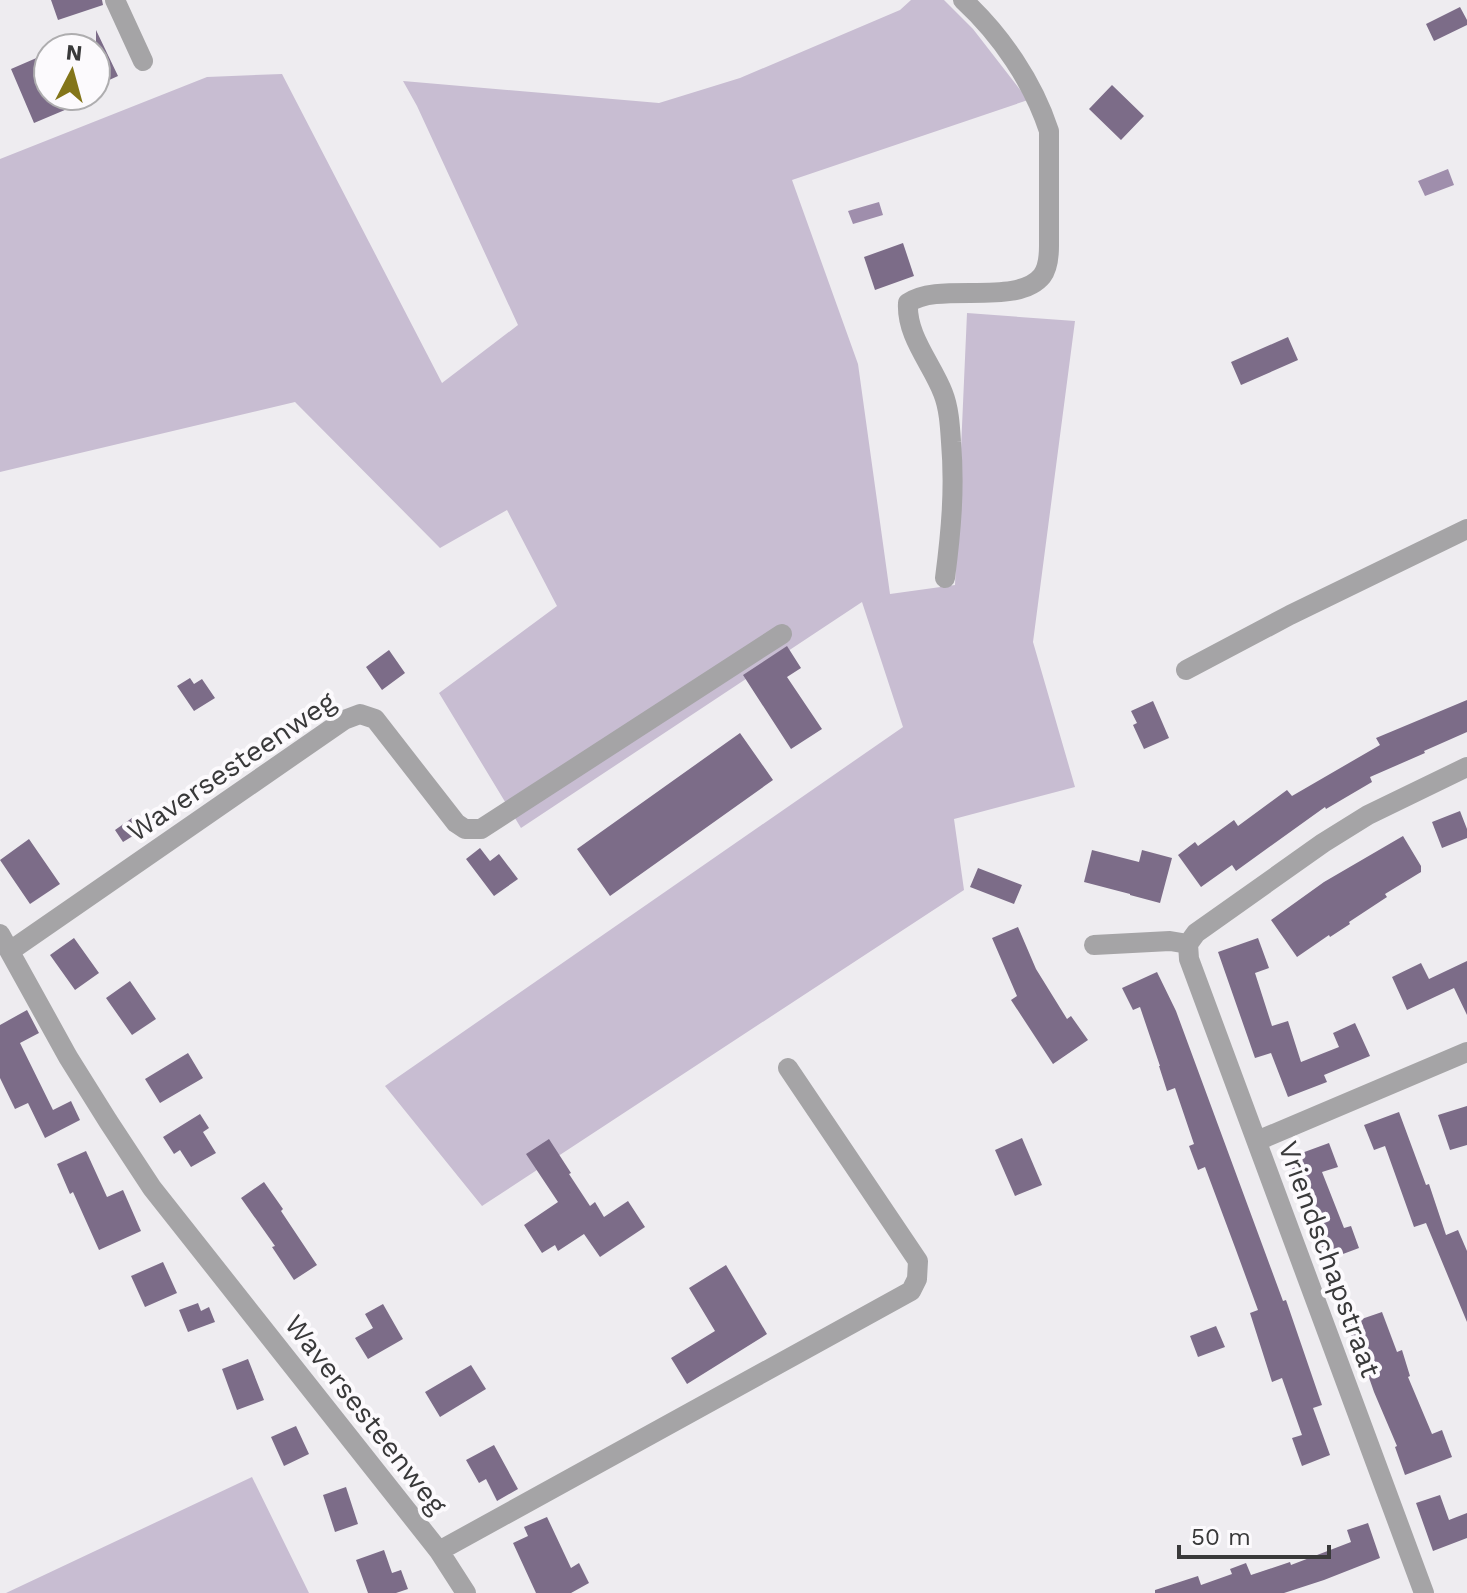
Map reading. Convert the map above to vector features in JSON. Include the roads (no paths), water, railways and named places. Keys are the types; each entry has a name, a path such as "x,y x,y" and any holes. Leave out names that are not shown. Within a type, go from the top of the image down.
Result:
{"street":[{"path":"115,0 143,61"},
{"path":"945,578 953,512 950,421 944,395 907,315 908,303 924,296 1015,290 1031,284 1042,276 1048,262 1049,246 1049,131 1035,96 1018,67 976,12 963,0"},
{"path":"1186,670 1290,615 1467,529"},
{"name":"Waversesteenweg","path":"466,1593 439,1551 152,1188 76,1070 5,942 344,720 360,714 375,719 456,823 465,829 481,829 782,634"},
{"path":"1094,945 1170,941 1188,944 1196,933 1323,843 1368,815 1467,767"},
{"name":"Vriendschapstraat","path":"1188,944 1189,959 1424,1593"},
{"path":"1257,1141 1467,1052"},
{"path":"439,1551 911,1291 917,1279 918,1261 788,1068"}]}
